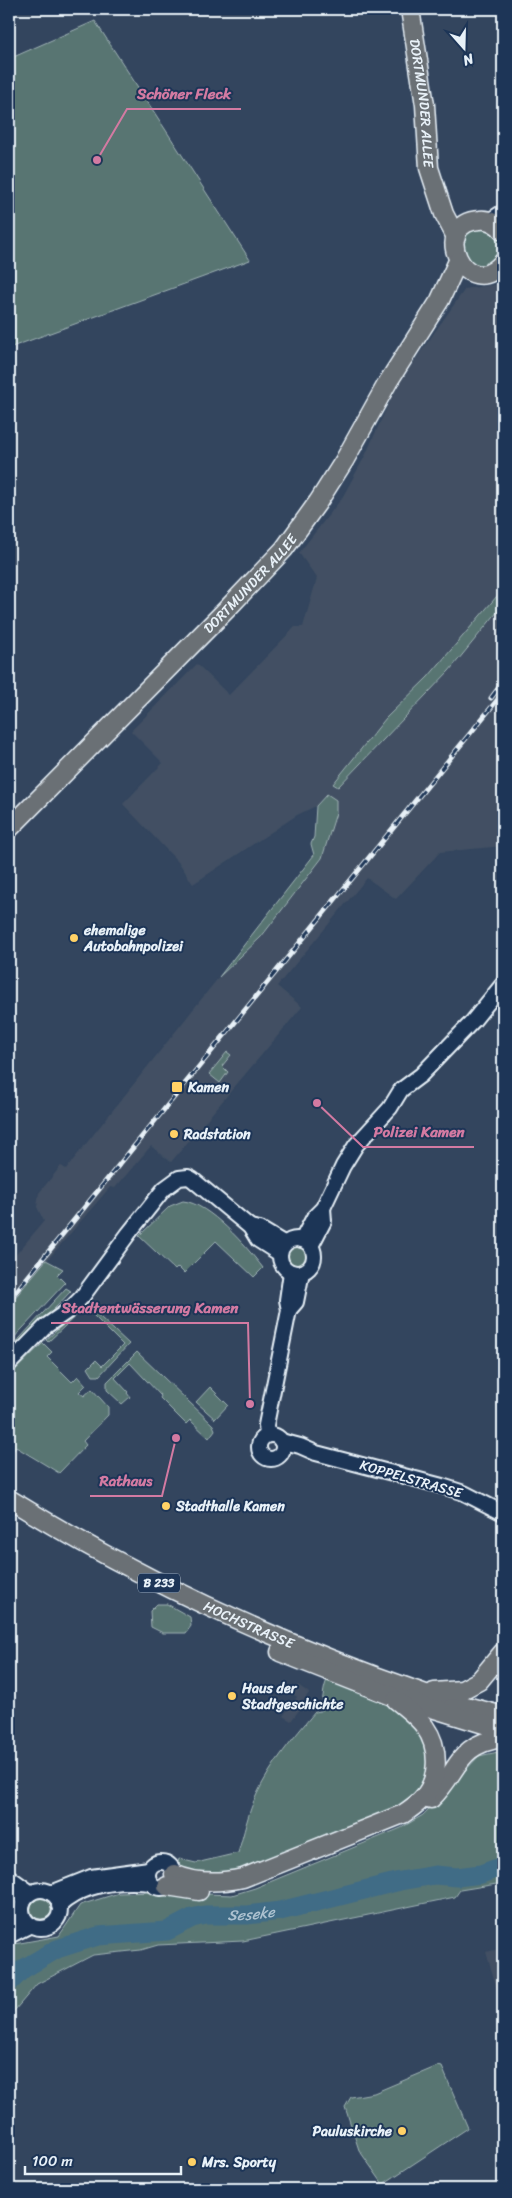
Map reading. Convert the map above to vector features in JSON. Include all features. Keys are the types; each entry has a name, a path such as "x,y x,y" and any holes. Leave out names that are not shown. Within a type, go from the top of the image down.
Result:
{"main road":[{"name":"DORTMUNDER ALLEE","path":"9,829 284,549 329,486 388,382 440,300 458,261 455,253 456,237 438,197 429,168 425,105 410,9"},
{"path":"438,197 456,213 470,222"},
{"path":"456,237 459,231 470,222 496,216 496,224 503,232"},
{"path":"458,261 472,272 484,274 491,272 503,262"},
{"name":"DORTMUNDER ALLEE","path":"440,300 472,272"},
{"name":"HOCHSTRASSE","path":"9,1499 101,1553 180,1594 348,1672 392,1696 503,1730"},
{"name":"HOCHSTRASSE","path":"9,1513 96,1564 235,1633 348,1672 503,1716"},
{"path":"421,1692 462,1690 479,1681 503,1652"},
{"path":"160,1878 184,1878 204,1882 243,1878 403,1814 422,1799 430,1787 437,1764 433,1744 425,1727 392,1696"},
{"path":"160,1878 206,1892 229,1891 247,1887 387,1829 418,1812 434,1796 470,1748 485,1741 503,1738"}],"street":[{"path":"306,1243 324,1221 323,1208 343,1166 356,1145 390,1108 401,1090 421,1076 474,1021 503,984"},
{"path":"9,1364 55,1319 63,1304 105,1252 129,1233 164,1189 175,1180 186,1177 192,1179 250,1227 258,1240 282,1249"},
{"path":"294,1240 306,1243 313,1251 313,1262 306,1270 296,1272 282,1265 282,1249 294,1240"},
{"path":"267,1435 266,1425 289,1310 287,1300 296,1272"},
{"path":"267,1435 274,1435 281,1447 273,1458 262,1456 258,1445 262,1438 267,1435"},
{"name":"KOPPELSTRASSE","path":"281,1447 300,1446 316,1453 442,1486 464,1493 503,1513"},
{"path":"9,1877 25,1901 23,1916 31,1925"},
{"path":"9,1924 25,1901 40,1890 51,1893 91,1878 160,1878"},
{"path":"59,1906 78,1892 95,1886 160,1878"},
{"path":"9,1887 25,1901"},
{"path":"9,1936 31,1925 43,1927 53,1923 58,1914 59,1906 51,1893"}],"shaded area":[{"path":"503,278 503,589 428,677 386,718 333,784 338,787 449,671 503,605 503,846 440,852 396,899 367,878 277,986 302,1007 171,1162 151,1146 115,1188 110,1187 9,1305 9,1263 44,1221 37,1207 39,1193 61,1166 66,1169 219,977 261,937 322,858 327,794 316,806 297,815 193,884 180,864 123,804 163,763 131,731 197,664 229,695 295,627 303,627 317,578 299,553 342,498 365,456 396,387 465,289 498,284"},
{"path":"298,1685 309,1693 303,1701 305,1702 291,1721 283,1716 297,1697 292,1693"},
{"path":"503,1948 503,2009 486,1952"}],"green space":[{"path":"95,21 250,260 9,348 9,59"},
{"path":"481,227 495,233 501,247 495,261 481,267 467,261 461,247 467,233"},
{"path":"503,589 503,605 449,671 338,787 333,784 386,718 428,677"},
{"path":"327,794 336,800 336,813 322,858 261,937 219,977 314,855 311,844 314,837 316,806"},
{"path":"227,1052 231,1055 222,1066 228,1072 220,1083 209,1074"},
{"path":"183,1201 204,1209 227,1227 263,1268 254,1277 216,1241 184,1273 178,1267 175,1270 139,1236 170,1206"},
{"path":"298,1246 305,1249 308,1256 305,1263 298,1266 291,1263 288,1256 291,1249"},
{"path":"46,1260 63,1269 57,1275 65,1283 9,1343 9,1305"},
{"path":"66,1288 71,1291 9,1357 9,1350"},
{"path":"86,1304 129,1344 99,1376 93,1376 88,1368 96,1360 102,1366 123,1345 85,1307 48,1342 46,1340"},
{"path":"43,1343 52,1352 47,1357 72,1382 78,1376 86,1385 79,1392 84,1396 92,1389 108,1407 108,1415 83,1441 86,1445 59,1473 16,1447 9,1457 9,1376"},
{"path":"137,1352 213,1425 215,1430 209,1438 190,1420 186,1424 160,1398 161,1396 130,1363 115,1378 128,1392 130,1397 122,1404 107,1390 107,1382"},
{"path":"210,1387 228,1405 215,1419 196,1402"},
{"path":"157,1604 167,1604 190,1617 191,1626 186,1633 163,1633 151,1627 150,1611"},
{"path":"331,1673 392,1696 433,1743 422,1799 243,1878 174,1874 179,1859 196,1863 238,1853 257,1794 276,1761 299,1731 315,1712 321,1711 325,1687"},
{"path":"503,1751 503,1883 460,1890 455,1897 243,1941 158,1945 141,1950 93,1955 37,1984 9,2017 9,1945 59,1936 80,1905 119,1893 158,1892 141,1889 151,1888 156,1891 232,1895 255,1888 401,1828 423,1815 479,1756"},
{"path":"41,1897 51,1904 52,1908 45,1918 41,1919 31,1912 30,1908 37,1898"},
{"path":"438,2066 442,2067 468,2128 383,2184 359,2150 345,2107 351,2097 374,2093"}],"waterway":[{"name":"Seseke","path":"9,1983 23,1969 57,1949 98,1936 167,1931 192,1918 205,1915 247,1915 280,1911 400,1881 435,1875 457,1877 481,1874 503,1866"}],"railway":[{"path":"491,698 503,682"},
{"path":"9,1300 503,693"}],"place":[{"name":"Schöner Fleck","path":"97,160"},
{"name":"ehemalige Autobahnpolizei","path":"74,938"},
{"name":"Kamen","path":"177,1087"},
{"name":"Polizei Kamen","path":"317,1103"},
{"name":"Radstation","path":"174,1134"},
{"name":"Stadtentwässerung Kamen","path":"250,1404"},
{"name":"Rathaus","path":"176,1438"},
{"name":"Stadthalle Kamen","path":"166,1506"},
{"name":"Haus der Stadtgeschichte","path":"232,1696"},
{"name":"Pauluskirche","path":"402,2131"},
{"name":"Mrs. Sporty","path":"192,2162"}]}
